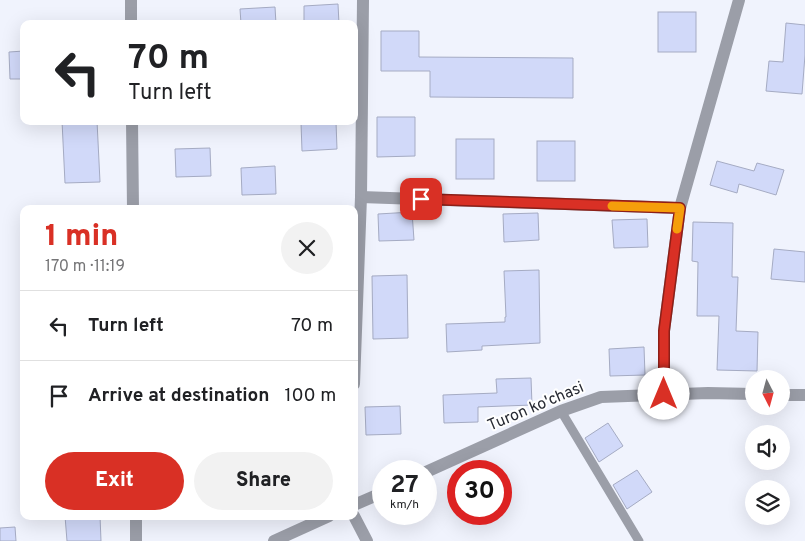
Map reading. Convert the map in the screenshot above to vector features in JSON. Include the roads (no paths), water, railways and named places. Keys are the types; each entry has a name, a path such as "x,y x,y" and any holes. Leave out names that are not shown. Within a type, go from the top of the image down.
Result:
{"street":[{"path":"131,0 131,20"},
{"path":"358,277 361,197 363,0"},
{"path":"664,394 664,331 680,208 739,0"},
{"path":"132,125 133,205"},
{"path":"361,197 680,208"},
{"name":"Turon ko'chasi","path":"437,467 561,411 601,398 664,394 745,394"},
{"path":"790,395 805,396"},
{"path":"358,503 372,497"},
{"path":"136,520 136,541"},
{"path":"274,541 320,520"},
{"path":"356,520 367,541"}],"lane":[{"path":"561,411 640,541"}]}
